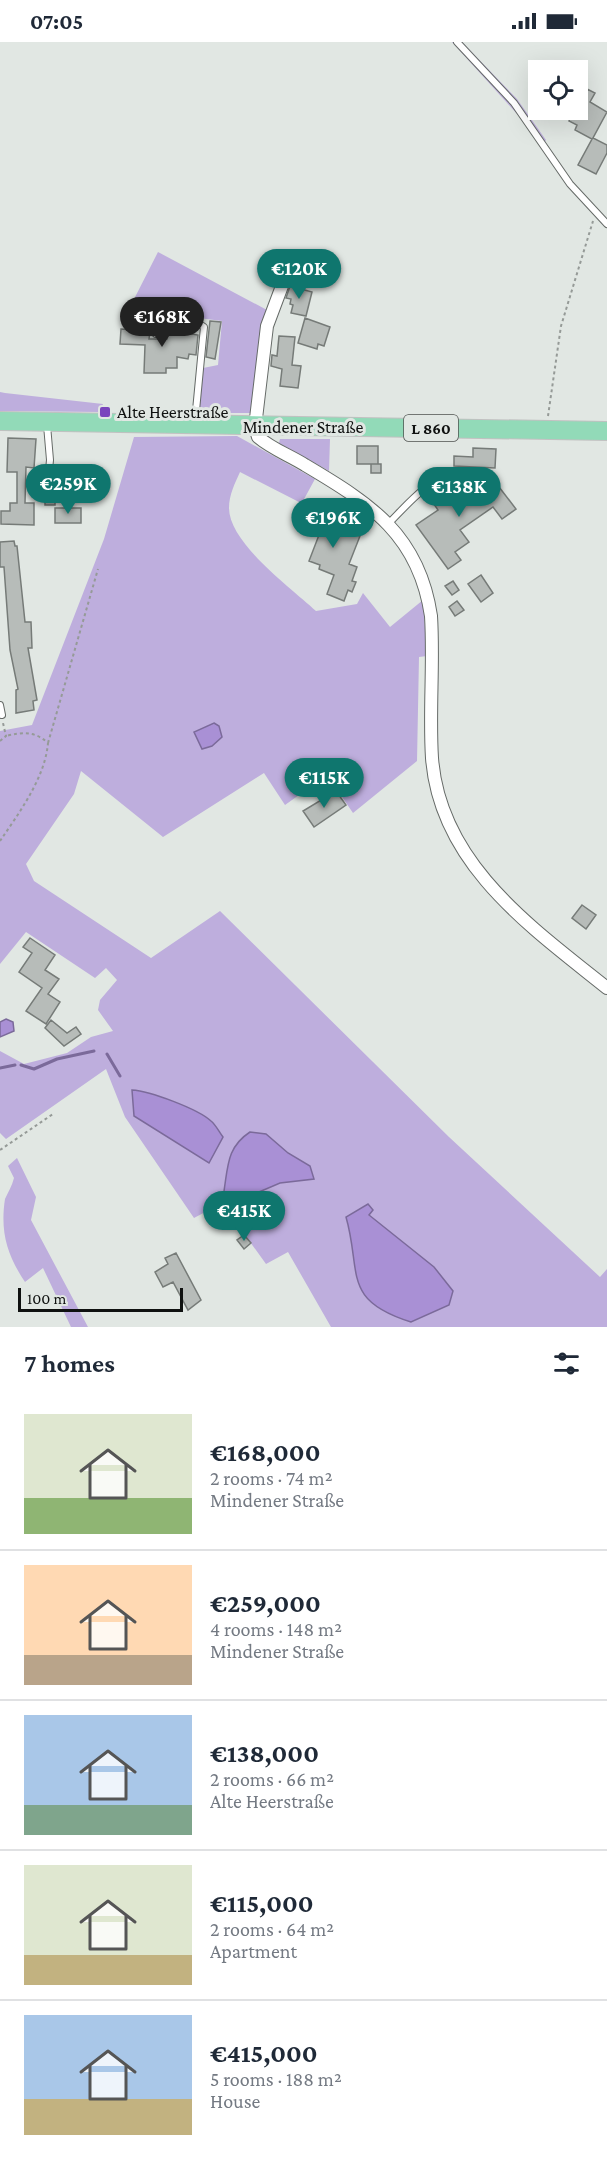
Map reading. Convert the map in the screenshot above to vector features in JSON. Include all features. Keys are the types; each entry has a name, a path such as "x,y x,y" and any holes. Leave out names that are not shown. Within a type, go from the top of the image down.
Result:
{"main road":[{"name":"Mindener Straße","path":"0,421 607,431"}],"street":[{"path":"282,286 267,326 255,427 258,436 267,444 331,481 400,535 412,555 428,594 432,636 432,758 441,805 449,826 475,867 495,892 523,920 607,988"}],"lane":[{"path":"457,42 514,103 570,184 607,224"},
{"path":"156,334 158,326 166,320 198,323 204,327 195,424"},
{"path":"46,422 50,460 47,490"},
{"path":"388,524 429,484 446,474 457,472"},
{"path":"0,705 2,715"}],"path":[{"path":"546,430 561,326 595,212"},
{"path":"0,841 32,788 47,755 48,743 98,569"},
{"path":"2,715 6,736"},
{"path":"0,741 6,736 30,733 40,736 48,743"},
{"path":"0,1150 53,1114"}],"shaded area":[{"path":"452,42 462,42 517,99 528,115 528,120 532,120 546,140 541,147 518,115"},
{"path":"158,252 267,310 251,413 199,413 203,368 218,365 222,321 129,309"},
{"path":"0,392 103,404 100,412 0,411"},
{"path":"237,436 315,479 303,501 299,502 240,472 231,494 229,508 232,522 239,536 250,550 277,578 316,611 357,604 363,593 390,627 423,600 427,656 419,657 417,761 353,813 327,775 285,805 264,773 163,837 81,771 74,794 26,864 34,881 151,958 220,911 449,1137 600,1277 607,1269 607,1327 331,1327 288,1252 266,1264 222,1203 194,1218 125,1117 106,1069 6,1139 0,1133 0,1051 24,1064 67,1053 91,1037 113,1031 98,1010 100,1000 117,980 106,968 95,978 26,932 0,964 0,731 32,725 104,539 134,437","holes":["266,1134 314,1179 280,1183 245,1198","373,1210 349,1230 346,1217"]},
{"path":"280,439 330,439 329,471 279,443"},
{"path":"214,723 219,726 222,737 212,746 202,749 194,732"},
{"path":"6,1019 13,1022 14,1031 0,1037 0,1022"},
{"path":"132,1090 173,1101 196,1111 213,1123 223,1137 209,1163 134,1116"},
{"path":"250,1132 266,1134 288,1153 310,1166 314,1179 280,1183 245,1198 230,1197 224,1191 230,1158 237,1144"},
{"path":"17,1158 36,1197 31,1220 88,1327 71,1327 43,1268 25,1282 9,1253 3,1222 5,1199 14,1178 8,1166"},
{"path":"368,1204 373,1210 369,1215 434,1267 453,1291 449,1305 411,1322 389,1313 374,1304 364,1294 358,1282 346,1217"}],"building":[{"path":"588,90 595,93 590,102 607,112 593,138 607,145 607,153 596,174 578,165 592,139 575,130 577,125 569,121 588,120"},
{"path":"290,286 312,292 306,316 291,313 293,305 290,304 291,299 286,298"},
{"path":"305,318 330,327 324,346 318,344 317,349 298,343"},
{"path":"210,321 221,322 215,359 206,357"},
{"path":"121,329 150,331 149,339 167,339 168,330 198,335 196,355 189,354 188,359 177,357 177,368 166,368 166,373 144,373 145,345 120,344"},
{"path":"279,336 295,337 292,365 301,366 298,388 280,386 282,369 271,366 272,355 277,356"},
{"path":"8,438 36,439 34,468 26,467 25,503 34,503 34,525 1,524 1,511 10,511 10,503 17,503 17,472 7,472"},
{"path":"357,446 378,446 378,464 357,464"},
{"path":"473,448 496,449 495,468 454,466 454,456 473,457"},
{"path":"371,464 381,464 381,473 371,473"},
{"path":"451,480 466,502 496,483 516,509 502,519 493,507 460,530 469,542 455,552 461,560 448,569 416,525 438,510 429,497"},
{"path":"55,495 55,505 45,505 45,496"},
{"path":"322,500 342,508 335,526 360,536 349,564 357,567 352,581 356,582 352,592 348,590 344,601 327,594 334,575 319,569 320,565 309,561 319,535 303,528 309,513 316,516"},
{"path":"55,508 81,508 81,523 55,523"},
{"path":"14,541 17,546 25,622 31,622 32,648 28,648 37,700 33,701 34,710 16,713 16,690 18,689 10,650 4,567 0,567 0,542"},
{"path":"481,575 493,593 481,602 468,584"},
{"path":"453,581 459,590 452,595 445,586"},
{"path":"457,601 464,610 455,616 449,607"},
{"path":"336,791 346,805 314,827 303,811"},
{"path":"582,905 596,915 586,929 572,918"},
{"path":"30,938 55,955 45,970 59,979 48,994 60,1002 46,1024 26,1011 42,988 19,972 32,953 23,947"},
{"path":"51,1020 67,1033 76,1027 81,1034 64,1046 45,1028"},
{"path":"244,1235 251,1243 244,1249 237,1240"},
{"path":"176,1253 201,1300 188,1310 173,1282 163,1287 155,1272 168,1264 165,1258"}],"waterway":[{"path":"21,1065 34,1069 57,1059 94,1051"},
{"path":"107,1054 120,1076"},
{"path":"0,1068 15,1065"}],"place":[{"name":"Alte Heerstraße","path":"105,412"}]}
